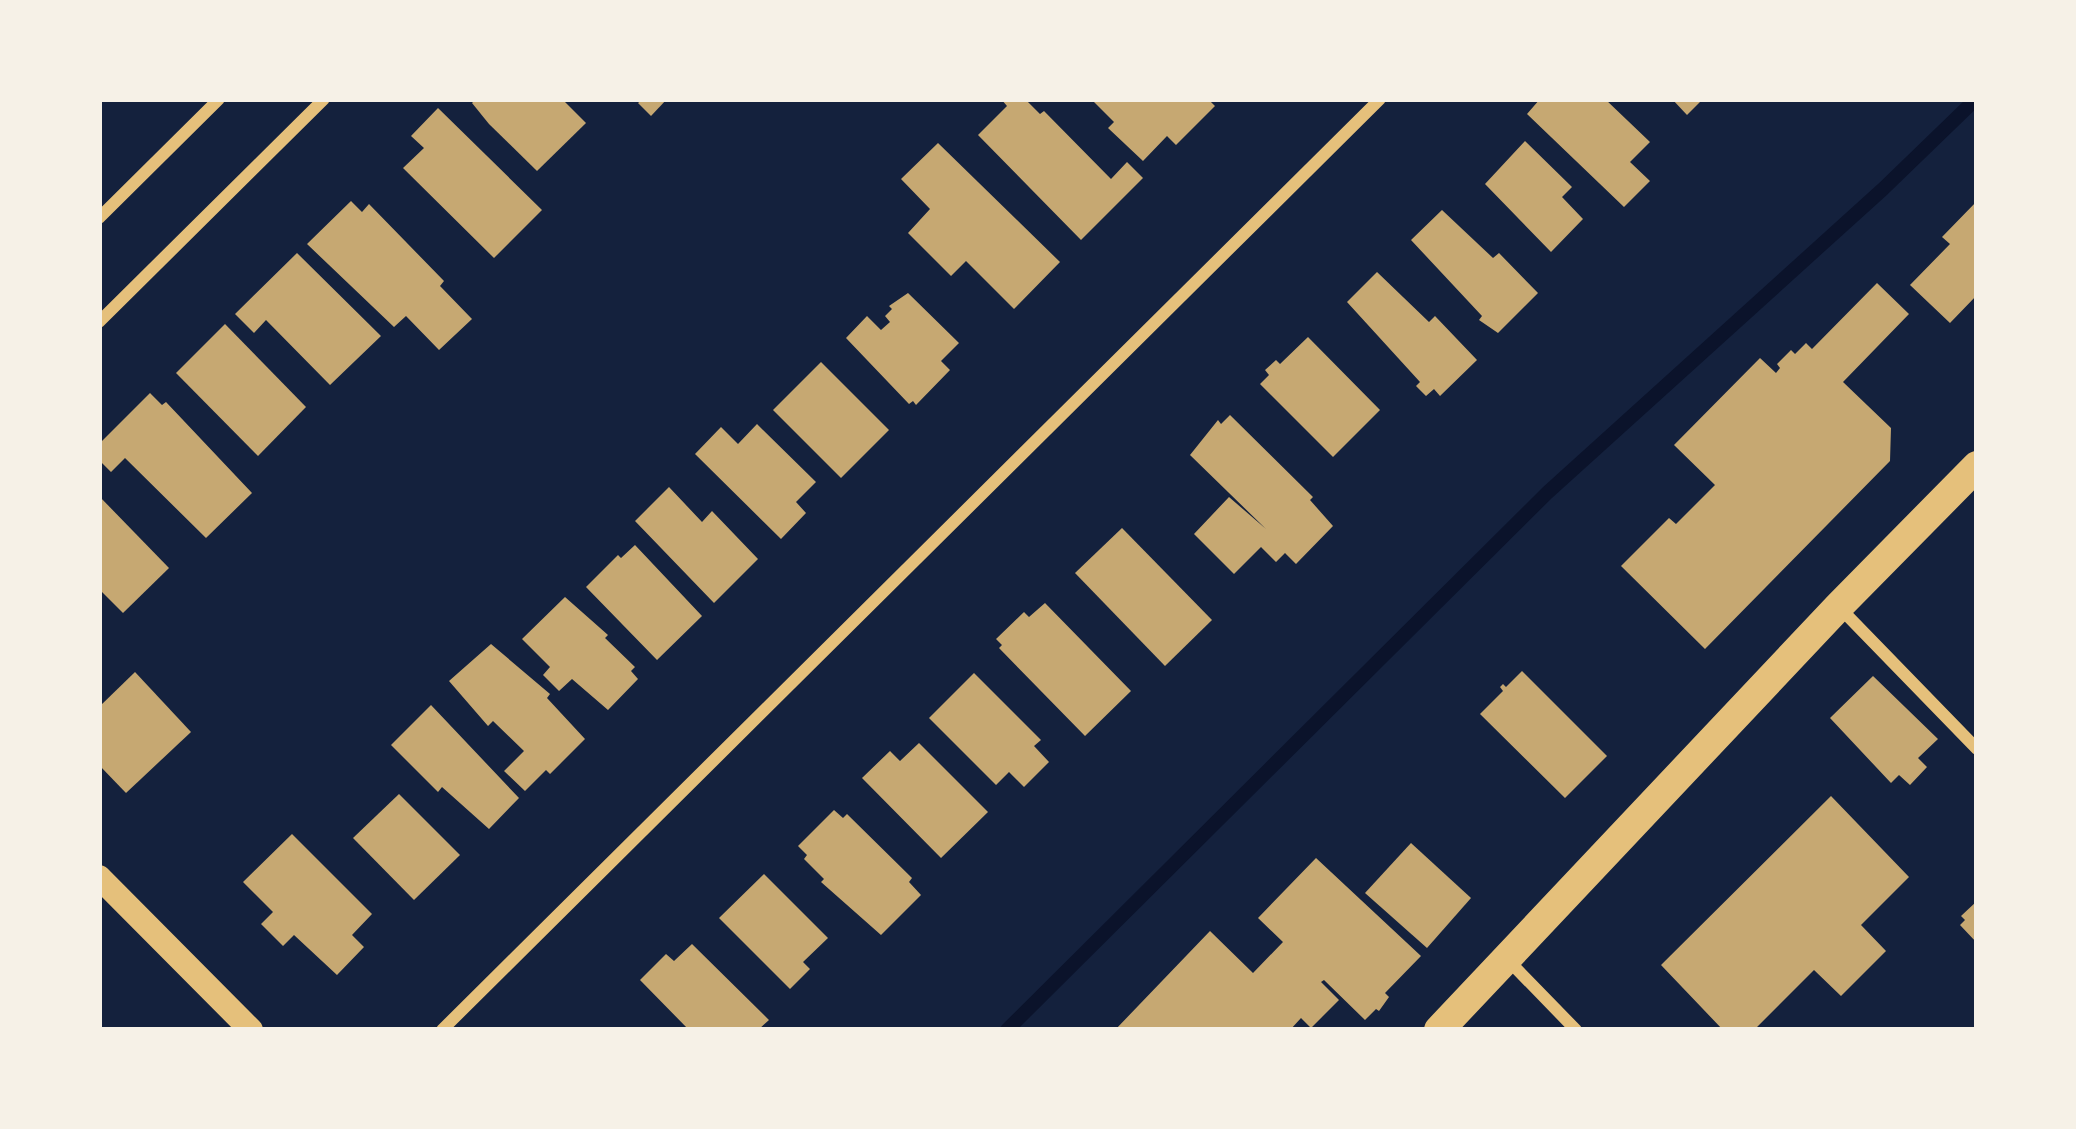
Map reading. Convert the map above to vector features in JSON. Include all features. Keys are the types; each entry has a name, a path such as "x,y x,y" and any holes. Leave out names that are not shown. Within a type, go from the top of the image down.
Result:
{"main road":[{"path":"1439,1030 1838,606 1977,466"},
{"path":"99,878 251,1030"}],"street":[{"path":"99,218 219,99"},
{"path":"99,322 324,99"},
{"path":"442,1030 1380,99"},
{"path":"1838,606 1977,749"},
{"path":"1506,958 1576,1030"}],"building":[{"path":"476,99 562,99 586,123 537,171 489,124 472,103"},
{"path":"667,99 651,116 638,103"},
{"path":"1001,99 1025,99 1040,114 1044,111 1111,179 1127,162 1143,178 1081,240 978,135 1007,106"},
{"path":"1091,99 1208,99 1215,106 1176,145 1167,136 1143,161 1108,128 1114,122"},
{"path":"1540,99 1605,99 1650,142 1630,162 1650,181 1624,207 1527,114"},
{"path":"1672,99 1703,99 1687,115"},
{"path":"438,108 542,210 494,258 403,168 424,148 411,136"},
{"path":"1525,141 1572,187 1562,197 1583,219 1551,252 1485,184"},
{"path":"938,143 1060,262 1014,309 966,261 951,276 908,233 930,209 901,179"},
{"path":"351,201 362,212 369,204 444,281 440,286 472,319 439,350 406,316 394,327 307,244"},
{"path":"1977,201 1977,295 1950,323 1910,285 1950,244 1942,237"},
{"path":"1442,210 1493,258 1499,253 1538,293 1498,333 1479,320 1482,316 1411,240"},
{"path":"297,253 381,336 330,385 266,320 254,333 235,314"},
{"path":"1377,272 1429,322 1435,316 1477,360 1440,396 1434,389 1426,396 1416,386 1420,382 1347,302"},
{"path":"1877,283 1909,314 1843,382 1891,428 1890,461 1705,649 1621,566 1669,518 1676,524 1715,485 1674,445 1760,358 1776,373 1777,364 1791,350 1795,354 1806,343 1812,349"},
{"path":"908,293 959,343 941,361 950,370 916,405 909,404 846,338 867,316 881,330 890,322 885,316 892,309 889,306"},
{"path":"225,324 306,407 258,456 176,373"},
{"path":"1308,337 1380,410 1333,457 1260,384 1269,375 1265,370 1276,360 1280,364"},
{"path":"821,362 889,430 841,478 773,410"},
{"path":"150,393 162,405 166,402 252,493 206,538 125,458 111,472 99,460 99,444"},
{"path":"1230,415 1313,497 1310,500 1333,526 1296,564 1285,553 1276,562 1261,547 1234,574 1194,534 1229,497 1266,529 1190,455 1218,420 1221,424"},
{"path":"757,424 816,482 796,502 806,513 781,539 695,454 721,427 738,444"},
{"path":"669,487 702,522 712,511 758,559 714,603 635,521"},
{"path":"99,496 169,568 123,613 99,589"},
{"path":"1122,528 1212,620 1165,666 1075,573"},
{"path":"635,545 702,616 657,660 586,587"},
{"path":"565,597 635,667 631,671 638,679 608,710 572,679 559,691 543,675 550,667 522,639"},
{"path":"1045,603 1131,691 1085,736 999,648 1002,645 996,639 1024,612 1029,617"},
{"path":"491,644 550,694 547,698 585,739 525,791 504,771 524,751 493,721 488,726 449,681"},
{"path":"1522,671 1607,756 1565,798 1480,714 1503,691 1500,687"},
{"path":"135,672 191,732 126,793 99,765 99,707"},
{"path":"974,673 1041,740 1034,746 1049,762 1024,787 1009,772 996,785 929,718"},
{"path":"1873,676 1938,739 1918,758 1927,767 1910,785 1899,775 1891,783 1830,718"},
{"path":"431,705 519,798 489,829 442,787 438,792 391,745"},
{"path":"919,743 988,812 941,858 862,778 890,751 900,761"},
{"path":"399,794 460,855 414,900 353,838"},
{"path":"1831,796 1909,877 1861,925 1886,951 1841,996 1814,970 1754,1030 1723,1030 1661,965"},
{"path":"834,810 843,818 847,814 912,878 909,882 921,895 881,935 821,882 824,879 798,846"},
{"path":"292,834 372,914 352,935 364,947 337,975 294,935 283,946 261,924 273,912 243,882"},
{"path":"1411,843 1471,898 1427,948 1365,893"},
{"path":"1316,858 1421,956 1385,993 1389,997 1379,1011 1365,1020 1324,980 1321,982 1339,1000 1311,1028 1301,1018 1290,1030 1115,1030 1210,931 1253,973 1283,942 1258,918"},
{"path":"764,874 828,938 803,962 810,969 790,989 719,918"},
{"path":"1977,901 1977,943 1960,925 1965,920 1961,916"},
{"path":"692,944 769,1020 758,1030 689,1030 640,980 666,954 674,961"}],"waterway":[{"path":"1007,1030 1547,493 1976,99"}]}
